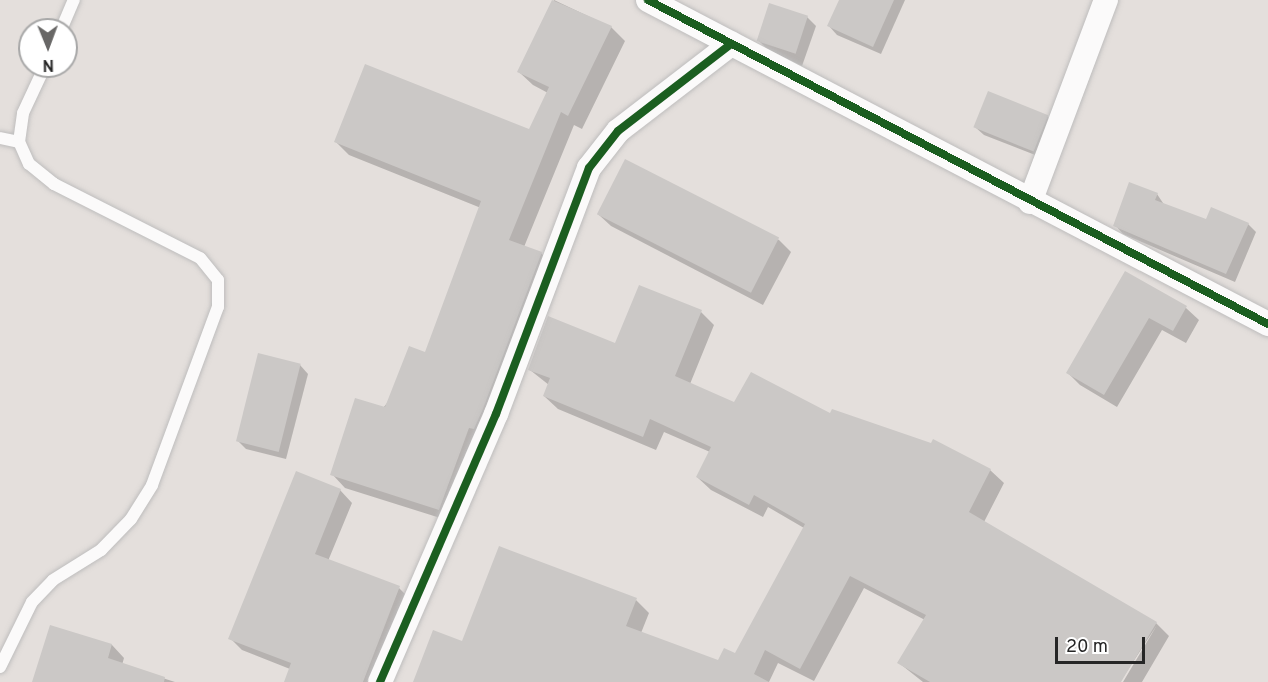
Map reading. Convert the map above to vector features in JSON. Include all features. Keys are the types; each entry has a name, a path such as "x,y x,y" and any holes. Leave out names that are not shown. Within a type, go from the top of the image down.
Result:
{"street":[{"path":"648,0 1030,202 1268,324"},
{"path":"1030,202 1106,0"},
{"path":"380,682 496,414 589,168 618,131 731,44"}],"lane":[{"path":"67,18 75,0"},
{"path":"0,667 32,602 53,580 101,550 131,519 152,486 218,307 218,280 200,258 54,184 28,164 19,142 23,113 39,78"},
{"path":"0,138 19,142"}],"building":[{"path":"552,0 612,26 568,116 561,112 509,240 542,252 483,409 474,429 469,428 439,510 330,475 355,398 385,407 409,346 425,352 481,201 334,142 365,64 529,129 549,87 517,72"},
{"path":"839,0 894,0 873,47 827,26"},
{"path":"769,3 808,16 796,54 757,41"},
{"path":"988,91 1048,115 1034,152 973,127"},
{"path":"625,159 779,238 751,293 597,214"},
{"path":"1129,182 1158,193 1155,200 1206,219 1211,207 1249,223 1226,274 1113,226"},
{"path":"1125,271 1187,306 1173,331 1149,318 1104,395 1066,373"},
{"path":"639,285 702,310 675,376 734,402 751,372 830,413 832,409 931,443 933,439 991,469 969,512 1157,622 1121,682 930,682 897,663 926,615 850,576 800,669 765,650 754,674 769,682 413,682 433,630 462,641 499,546 637,598 626,626 718,660 724,648 735,653 805,524 754,495 749,505 696,477 711,447 650,419 643,437 543,396 550,378 528,370 548,316 615,343"},
{"path":"258,353 301,364 279,452 236,441"},
{"path":"296,471 341,489 315,554 400,586 363,682 284,682 291,663 228,639"},
{"path":"50,625 112,644 108,658 165,677 164,682 32,682"}],"cycle path":[{"path":"648,0 1268,324"},
{"path":"380,682 496,414 589,168 618,131 731,44"}]}
